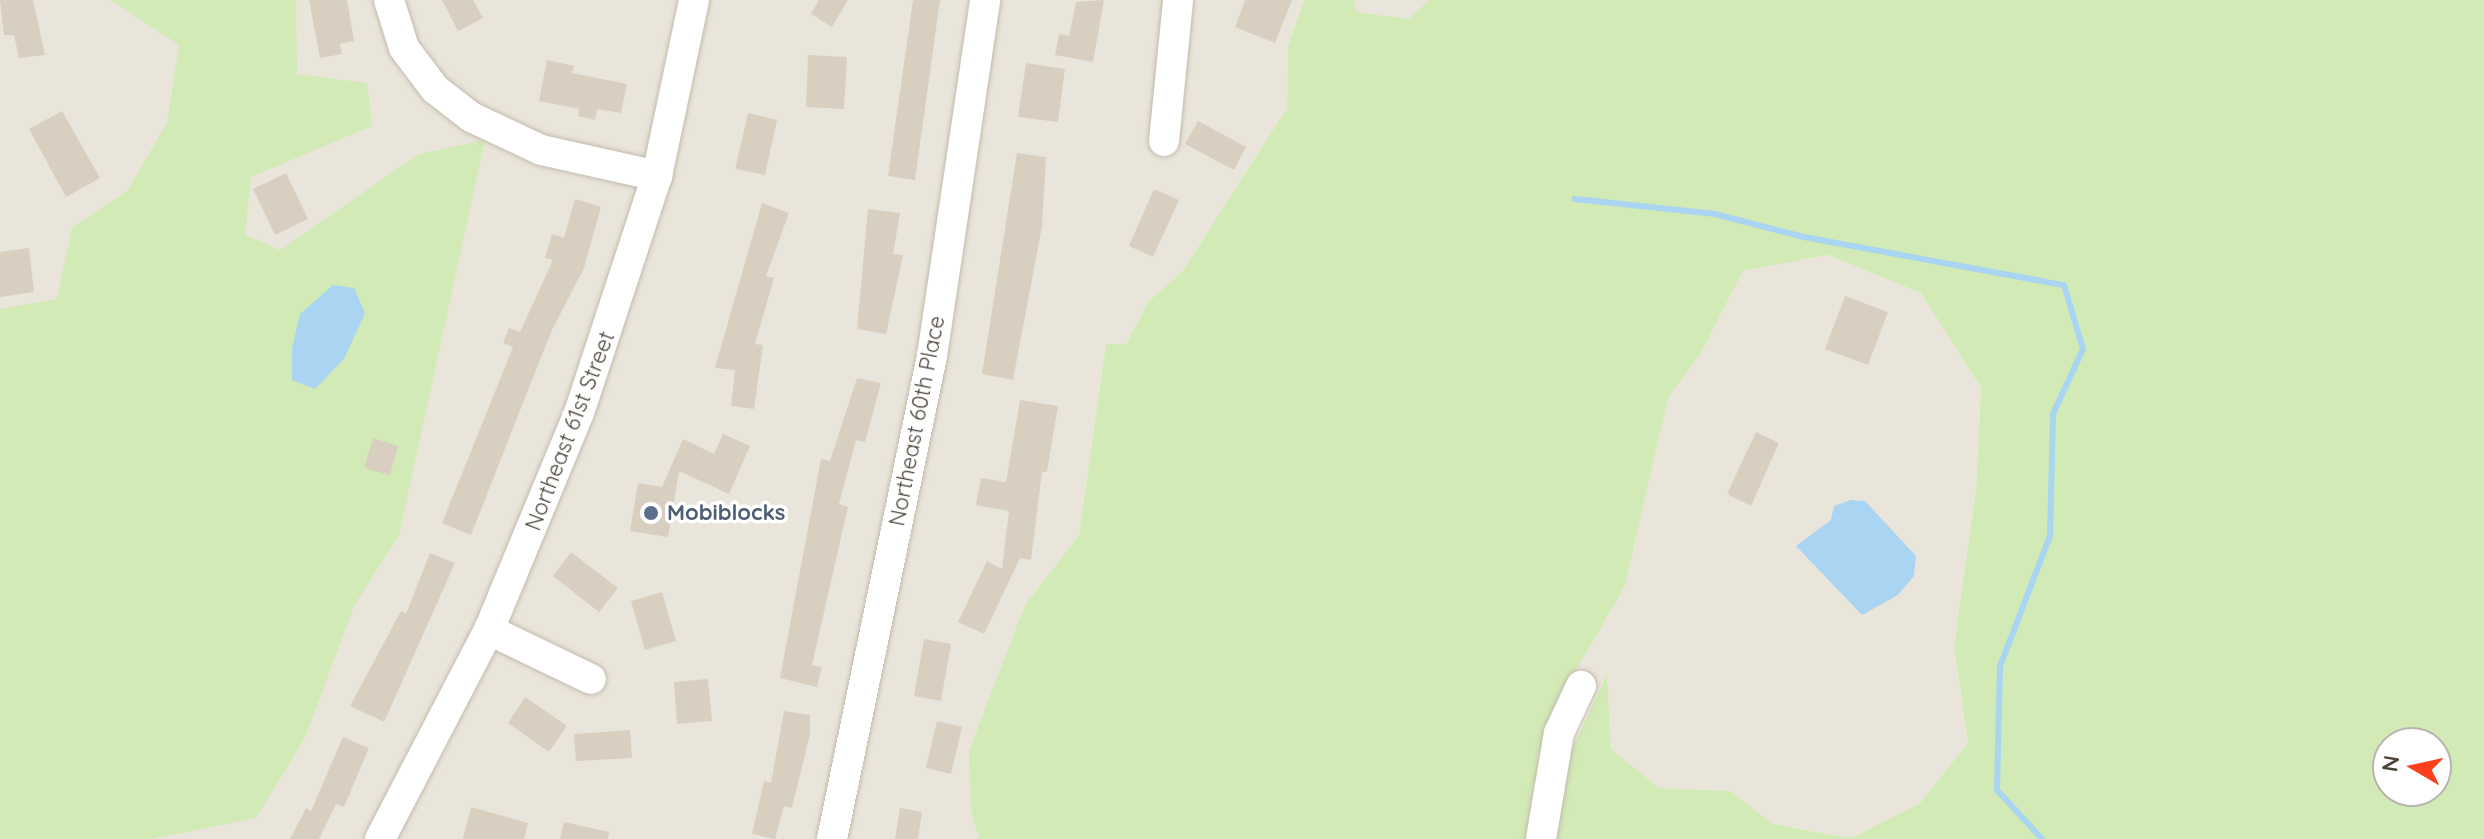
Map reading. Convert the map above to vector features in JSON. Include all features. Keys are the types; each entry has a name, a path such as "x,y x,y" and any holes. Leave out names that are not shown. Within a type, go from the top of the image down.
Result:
{"street":[{"path":"389,0 404,48 435,89 471,117 541,150 657,176"},
{"name":"Northeast 61st Street","path":"380,839 489,630 579,413 657,176 694,0"},
{"name":"Northeast 60th Place","path":"832,839 932,356 985,0"},
{"path":"1164,141 1178,0"},
{"path":"489,630 591,679"},
{"path":"1541,839 1559,733 1581,686"}],"shaded area":[{"path":"0,0 1304,0 1288,46 1287,108 1182,272 1149,301 1126,344 1106,344 1079,535 1025,605 971,811 979,839 0,839"},
{"path":"1354,0 1429,0 1409,19 1356,12"},
{"path":"1828,255 1921,293 1981,388 1976,489 1954,646 1968,743 1920,803 1850,838 1772,823 1731,791 1659,788 1611,749 1607,676 1581,720 1550,716 1625,586 1668,398 1701,353 1743,271"}],"green space":[{"path":"111,0 296,0 297,74 367,83 372,126 251,177 245,235 280,250 419,154 485,140 399,535 354,606 305,738 256,818 152,839 0,839 0,309 57,299 72,228 127,191 167,123 179,45"},
{"path":"1304,0 1354,0 1357,12 1409,19 1429,0 2484,0 2484,839 1555,839 1571,751 1607,674 1611,749 1659,788 1731,791 1772,823 1790,827 1851,838 1920,803 1968,743 1954,646 1976,489 1981,388 1921,293 1828,255 1743,271 1701,353 1668,398 1625,586 1550,716 1530,839 979,839 971,811 969,751 1025,605 1079,535 1106,344 1126,344 1149,301 1182,272 1287,108 1288,46"}],"water":[{"path":"333,285 354,288 365,313 344,359 315,389 292,380 292,348 300,314"},
{"path":"1851,500 1865,501 1916,556 1914,576 1898,595 1862,615 1796,546 1831,520 1834,506"}],"building":[{"path":"0,0 33,0 45,55 19,58 14,35 4,35"},
{"path":"309,0 347,0 354,41 340,44 342,54 320,58"},
{"path":"442,0 473,0 483,18 458,31"},
{"path":"819,0 848,0 832,27 811,14"},
{"path":"913,0 940,0 915,180 888,176"},
{"path":"1104,0 1093,62 1055,55 1059,34 1069,36 1076,2"},
{"path":"1245,0 1292,0 1275,43 1235,27"},
{"path":"808,55 847,57 844,109 806,107"},
{"path":"547,60 574,66 572,73 627,84 621,113 597,109 595,120 578,116 579,109 539,101"},
{"path":"1026,63 1065,69 1058,122 1018,117"},
{"path":"62,111 100,178 66,197 29,129"},
{"path":"748,113 777,120 765,175 735,169"},
{"path":"1198,121 1246,147 1234,170 1185,144"},
{"path":"1017,153 1046,157 1042,226 1013,380 982,374"},
{"path":"286,173 308,219 275,235 253,189"},
{"path":"1154,189 1179,200 1153,257 1129,246"},
{"path":"575,199 601,207 584,268 551,332 471,535 442,523 513,347 503,343 509,328 520,332 553,260 545,258 552,234 564,238"},
{"path":"762,203 789,213 766,276 774,278 755,344 763,345 754,409 731,406 735,370 715,368"},
{"path":"868,209 900,213 893,254 903,255 886,334 857,329"},
{"path":"29,248 34,292 0,297 0,252"},
{"path":"1845,296 1888,312 1868,365 1825,349"},
{"path":"857,378 881,383 865,442 856,440 839,504 848,507 812,665 822,667 817,687 780,678 821,459 830,461"},
{"path":"1020,400 1058,406 1047,472 1042,472 1031,560 1020,558 984,634 958,622 987,561 1002,569 1009,511 976,505 981,478 1006,482"},
{"path":"1756,432 1779,443 1751,506 1727,494"},
{"path":"723,434 750,446 729,494 679,471 668,537 630,531 638,483 662,487 683,439 714,454"},
{"path":"373,438 398,446 390,475 364,468"},
{"path":"571,552 618,588 599,612 553,576"},
{"path":"430,553 455,563 384,722 350,706 401,611 406,614"},
{"path":"662,592 676,641 645,650 631,601"},
{"path":"924,639 951,644 941,701 914,696"},
{"path":"708,679 712,721 677,724 674,682"},
{"path":"525,697 567,726 549,752 508,723"},
{"path":"784,711 810,715 810,734 792,808 784,806 775,839 752,834 764,781 771,783"},
{"path":"937,721 962,727 951,774 926,768"},
{"path":"630,730 632,758 576,761 574,734"},
{"path":"343,737 369,748 344,807 336,804 319,839 290,839 306,808 311,811"},
{"path":"471,807 528,823 524,839 463,839"},
{"path":"900,808 922,812 918,839 895,839"},
{"path":"564,822 609,832 608,839 560,839"}],"waterway":[{"path":"1575,199 1715,214 1804,237 2064,285 2083,349 2053,414 2050,536 2000,666 1997,790 2042,839"}],"place":[{"name":"Mobiblocks","path":"651,513"}]}
